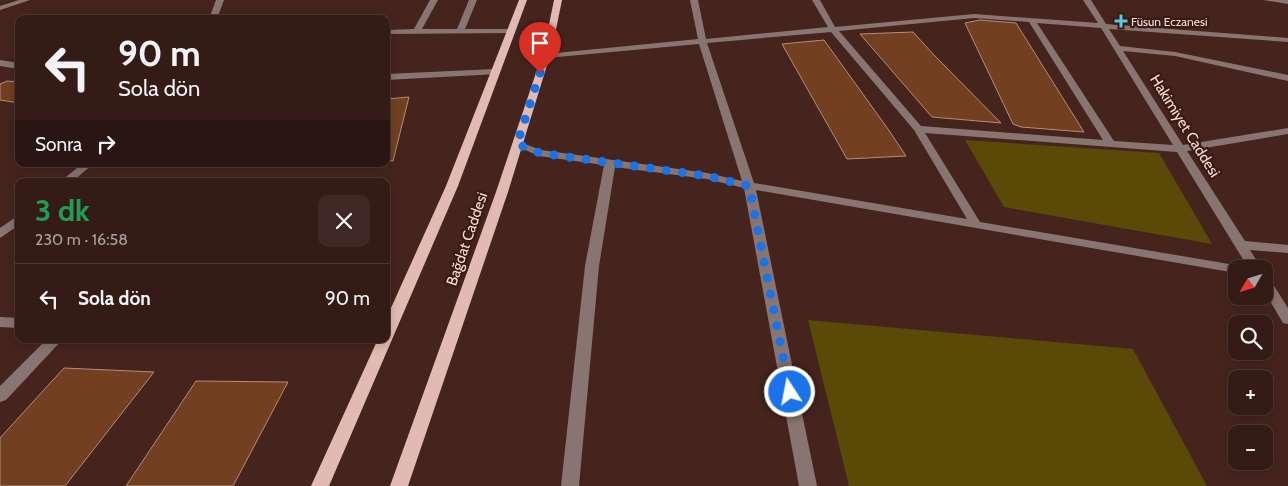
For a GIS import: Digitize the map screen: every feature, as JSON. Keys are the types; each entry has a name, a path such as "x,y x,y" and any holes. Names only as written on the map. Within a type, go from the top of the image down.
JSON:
{"main road":[{"name":"Bağdat Caddesi","path":"390,327 452,186 523,0"},
{"name":"Bağdat Caddesi","path":"399,486 546,56 558,0"},
{"name":"Bağdat Caddesi","path":"320,486 383,343"}],"street":[{"path":"0,8 26,0"},
{"path":"215,15 220,0"},
{"path":"417,32 434,0"},
{"path":"460,31 473,0"},
{"path":"694,0 702,41 749,186 808,486"},
{"path":"816,0 833,29 918,129 977,226"},
{"name":"Hakimiyet Caddesi","path":"1087,0 1250,260"},
{"path":"1267,0 1288,2"},
{"path":"546,56 974,16 1288,40"},
{"path":"1032,21 1111,144"},
{"path":"390,32 511,31"},
{"path":"1116,48 1175,54 1288,78"},
{"path":"0,63 15,65"},
{"path":"0,69 15,65"},
{"path":"390,76 496,72"},
{"path":"918,129 1180,149 1288,131"},
{"path":"517,144 540,153 707,176 749,186 1228,268"},
{"path":"570,486 592,266 610,163"},
{"path":"70,178 84,167"},
{"path":"0,234 15,222"},
{"path":"1241,245 1288,249"},
{"path":"1273,295 1288,318"},
{"path":"0,322 15,323"},
{"path":"0,396 52,343"}],"shaded area":[{"path":"965,140 1159,153 1212,244 1004,207"},
{"path":"808,320 1133,349 1207,486 849,486"}],"building":[{"path":"980,20 1016,23 1084,132 1021,127 1013,124 965,23"},
{"path":"913,32 1001,123 932,117 860,34"},
{"path":"824,40 906,156 847,159 782,44"},
{"path":"7,81 15,82 15,102 0,100 0,84"},
{"path":"409,97 393,161 390,161 390,99"},
{"path":"64,368 154,372 65,486 0,486 0,438"},
{"path":"196,381 288,382 233,486 126,486"}],"place":[{"name":"Füsun Eczanesi","path":"1121,21"}],"route":[{"path":"540,73 517,144 540,153 707,176 749,186 790,392"}]}
